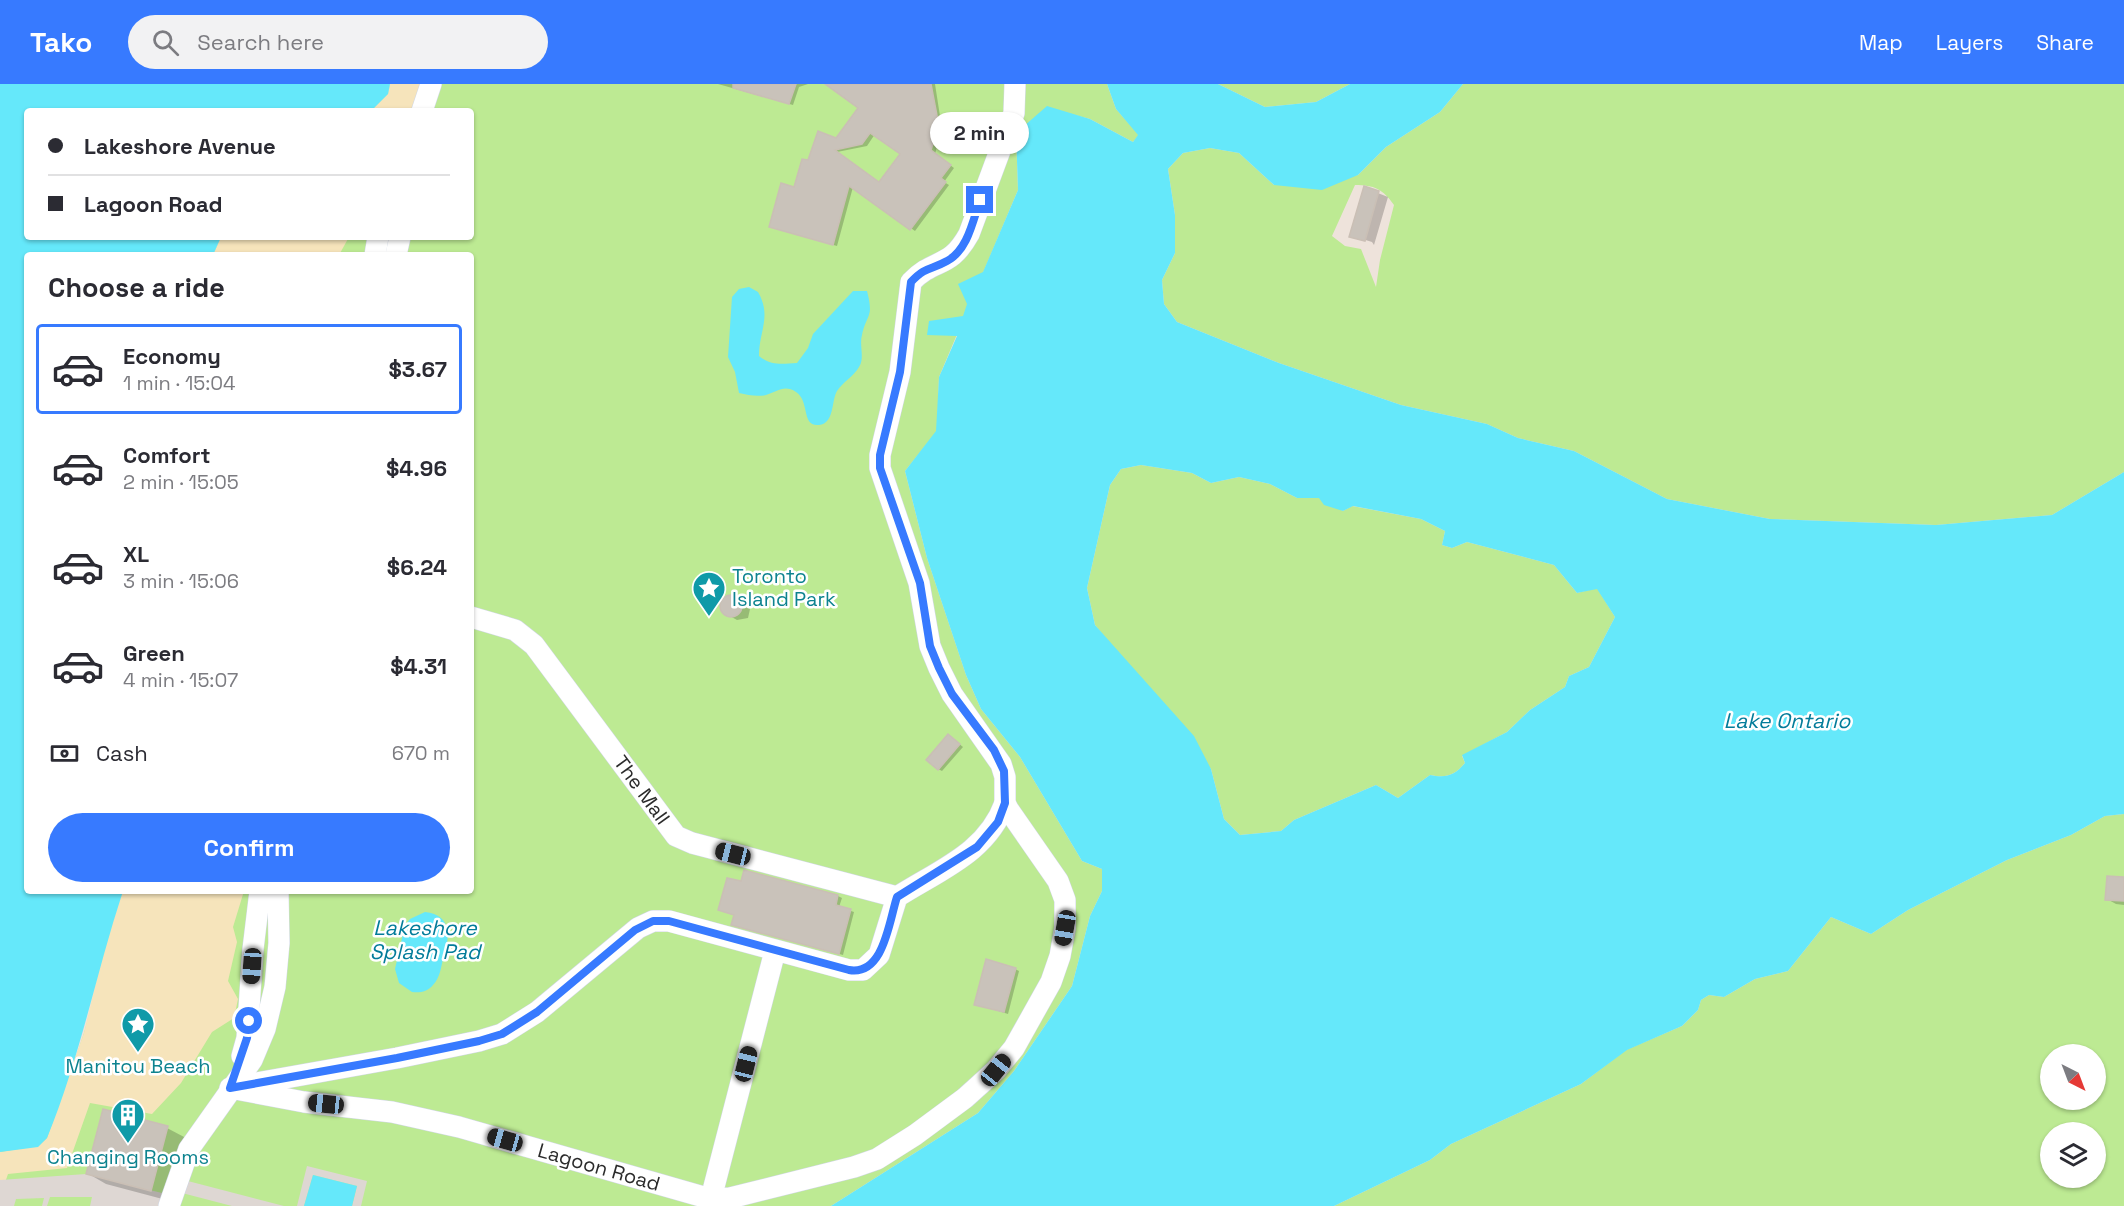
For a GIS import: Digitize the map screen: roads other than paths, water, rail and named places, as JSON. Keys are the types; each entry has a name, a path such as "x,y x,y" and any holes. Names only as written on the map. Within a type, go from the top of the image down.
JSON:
{"lane":[{"path":"423,108 431,84"},
{"name":"Lagoon Road","path":"230,1088 304,1102 392,1112 459,1127 710,1202 754,1190 811,1179 877,1159 965,1098 996,1070 1014,1048 1051,982 1060,956 1065,928 1065,900 1058,881 1018,826 1005,803 1005,777 1002,764 952,694 930,646 920,583 891,496 882,478 880,455 900,372 911,282 929,267 947,261 959,252 969,234 1014,113 1015,84"},
{"name":"The Mall","path":"474,618 515,630 534,645 676,836 692,843 897,897"},
{"path":"230,1088 428,1052 502,1034 537,1012 635,930 653,921 669,921 851,971 866,969 879,955 897,897 977,847 998,822 1005,803"},
{"path":"230,1088 247,1038 253,949 260,894"},
{"path":"169,1206 189,1149 214,1117 230,1088 252,1060 265,1029 275,987 279,943 278,894"},
{"path":"710,1202 775,951"}],"water":[{"path":"0,84 390,84 388,94 374,108 24,108 24,240 220,240 214,252 24,252 24,894 122,894 69,1077 47,1138 38,1147 0,1152"},
{"name":"Lake Ontario","path":"1107,84 1218,84 1265,107 1316,102 1350,84 1463,84 1440,112 1386,147 1358,175 1322,190 1274,185 1239,153 1210,148 1183,153 1168,169 1175,215 1175,253 1162,280 1164,304 1177,322 1279,363 1401,405 1487,424 1518,438 1574,451 1667,499 1770,519 1936,525 2052,515 2124,472 2124,814 2105,816 2071,835 2007,860 1908,910 1871,934 1831,917 1788,971 1755,979 1724,997 1709,995 1701,1000 1698,1010 1682,1026 1627,1050 1581,1084 1451,1144 1430,1160 1334,1206 831,1206 978,1113 1014,1071 1072,986 1090,916 1102,891 1102,869 1082,861 1020,757 981,709 966,675 927,558 905,471 936,431 939,377 957,336 927,335 929,321 963,316 967,304 958,284 983,272 1018,190 1016,133 1047,106 1090,119 1133,142 1138,135 1116,109","holes":["1141,465 1192,473 1211,483 1239,477 1270,484 1297,498 1319,498 1324,505 1343,511 1353,506 1421,519 1445,531 1442,545 1452,548 1467,542 1554,565 1577,593 1597,589 1615,617 1589,667 1569,676 1565,687 1530,710 1507,732 1462,755 1465,763 1457,771 1445,776 1430,775 1398,798 1376,785 1294,820 1281,831 1240,835 1224,819 1211,769 1194,736 1095,625 1087,588 1110,485 1121,469"]},
{"path":"749,287 758,292 764,309 759,356 772,363 782,364 797,363 808,348 813,334 853,291 867,291 870,311 861,339 861,363 837,391 830,416 824,423 813,425 810,422 803,401 792,390 781,389 759,396 739,393 735,372 728,357 732,297 739,289"},
{"name":"Lakeshore Splash Pad","path":"425,912 434,914 445,923 447,943 440,972 435,982 426,991 412,992 399,983 395,969 405,925 410,919"},
{"path":"313,1175 357,1186 352,1206 304,1206"}],"place":[{"name":"Toronto Island Park","path":"709,617"},
{"name":"Manitou Beach","path":"138,1053"},
{"name":"Changing Rooms","path":"128,1144"}]}
